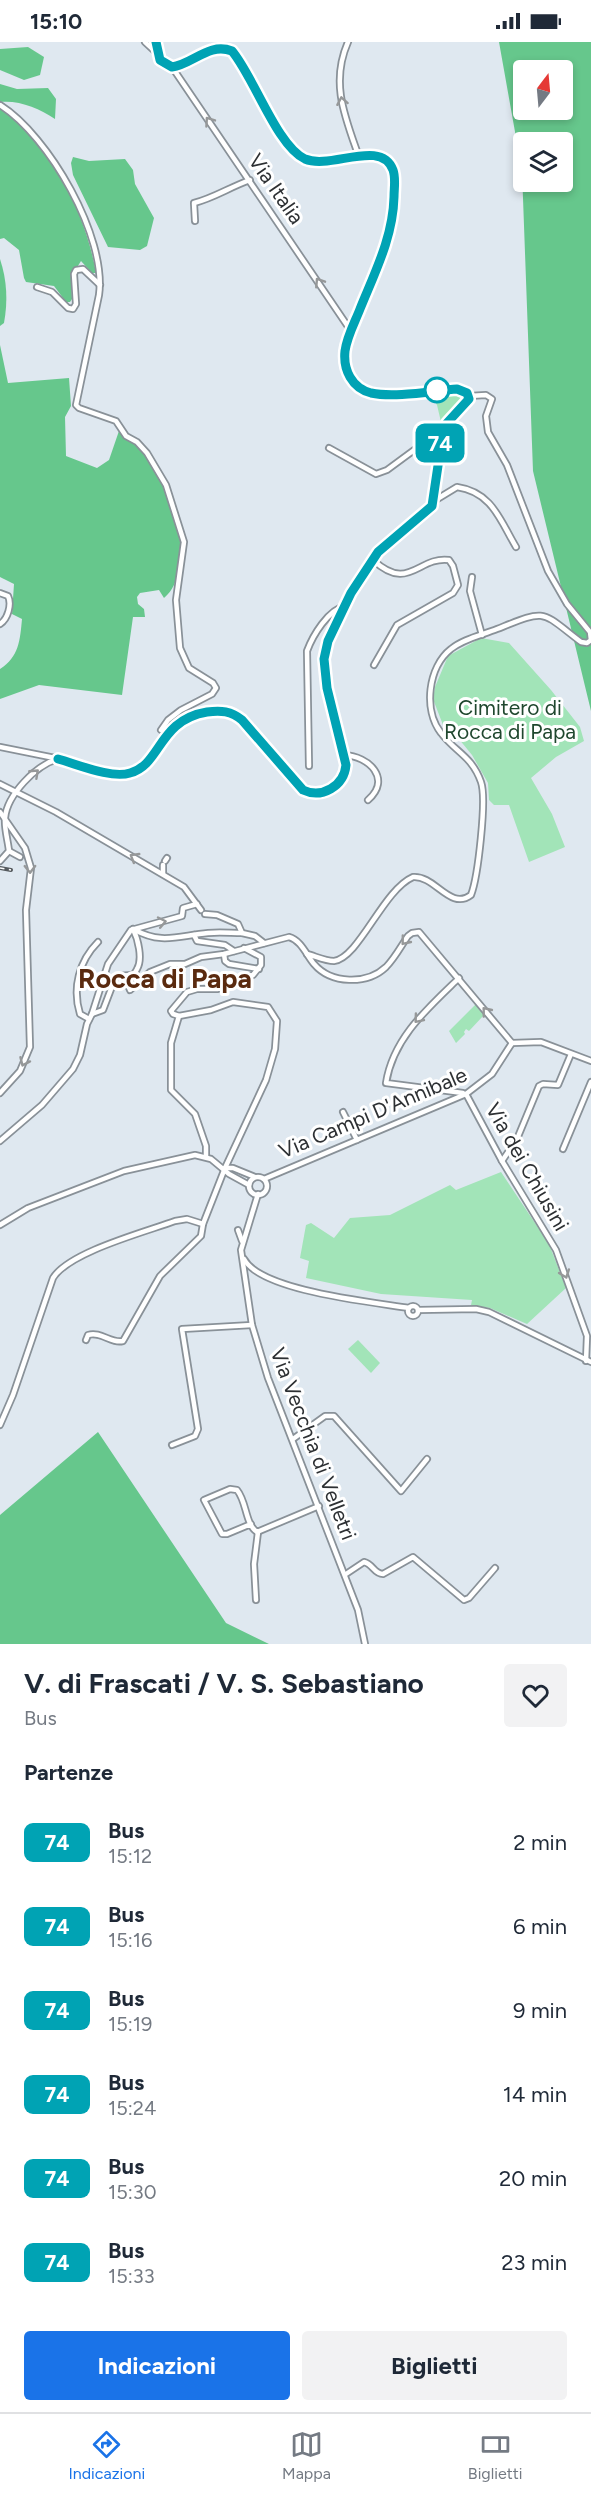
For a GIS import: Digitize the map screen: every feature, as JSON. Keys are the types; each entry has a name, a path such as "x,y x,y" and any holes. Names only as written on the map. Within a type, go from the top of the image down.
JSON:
{"main road":[{"path":"58,759 115,774 132,773 145,765 163,739 182,721 199,714 220,711 231,713 242,720 298,786 308,792 323,793 338,783 346,770 328,694 324,659 328,641 345,606 378,552 432,506 439,447 446,424 467,404 469,396 463,390 457,389 382,394 359,388 348,374 345,350 386,244 393,213 394,175 391,165 376,155 320,162 306,160 285,140 235,55 229,50 213,48 172,67 163,63 158,54 156,42"}],"street":[{"path":"145,42 158,54"},
{"path":"348,42 340,63 340,88 345,118 359,157"},
{"name":"Via Italia","path":"172,67 351,331"},
{"path":"0,105 28,130 50,156 69,185 93,247 100,285 76,405 118,423 124,434 147,453 166,484 179,520 184,545 176,600 180,648 189,668 213,683 216,688 212,694 172,716 160,730"},
{"path":"195,221 194,203 210,199 230,187 250,180"},
{"path":"37,287 52,292 70,309 76,304 74,274 76,270 81,268 86,270 100,285"},
{"path":"307,954 334,961 348,955 380,909 402,884 411,878 419,876 428,880 453,899 464,899 471,895 483,809 483,788 470,760 438,729 431,711 430,698 433,680 445,655 452,648 482,635 540,615 552,619 581,642 589,643 591,638 589,631 567,604 550,573 507,465 488,432 486,416 492,399 486,395 469,396"},
{"path":"329,448 376,474 387,470 424,442 432,442 439,447"},
{"path":"434,501 457,487 482,495 489,501 516,547"},
{"path":"373,560 386,571 396,574 414,571 447,560 453,566 458,585 453,593 398,625 374,665"},
{"path":"472,578 469,585 470,595 482,635"},
{"path":"0,593 8,596 10,601 6,617 0,624"},
{"path":"309,766 307,651 313,638 334,610 345,606"},
{"path":"0,747 58,759"},
{"path":"344,755 365,760 375,770 377,787 368,800"},
{"path":"2,819 16,793 44,765 58,759"},
{"path":"0,784 56,812 184,887 203,912 238,924 242,933"},
{"path":"0,812 9,851 20,857"},
{"path":"0,1093 22,1069 30,1043 26,910 31,866 25,848 2,819"},
{"path":"0,861 9,851"},
{"path":"162,874 165,861"},
{"path":"0,1141 62,1085 80,1055 108,964 133,929 182,916 184,908 197,904"},
{"path":"133,929 156,939 242,933 255,936 264,943"},
{"path":"133,929 137,939 139,961 137,969 127,984 130,990 155,970 170,964 185,964 203,957 290,937 296,940 320,970 331,977 347,980 361,978 384,969 409,935 418,932 512,1043 538,1042 590,1061"},
{"path":"194,935 198,941 225,945 234,951"},
{"path":"98,942 85,958 76,985 80,1014 91,1016 103,1010 116,976 133,975"},
{"path":"86,1340 88,1335 94,1334 117,1342 123,1341 160,1276 201,1236 203,1224 225,1168 266,1080 276,1041 277,1023 274,1014 266,1006 252,1007 236,1002 178,1016 171,1011 183,994 197,989 218,990 227,983 253,975 259,969 261,961 259,956 244,948"},
{"path":"224,954 229,964 259,969"},
{"path":"459,978 406,1033 390,1066 386,1083 466,1094"},
{"path":"178,1016 172,1038 171,1090 195,1114 206,1146 206,1156"},
{"name":"Via Campi D'Annibale","path":"264,1179 466,1094 492,1074 512,1043"},
{"path":"501,1161 517,1139 539,1086 558,1085 571,1053"},
{"path":"563,1149 591,1082"},
{"name":"Via dei Chiusini","path":"466,1094 501,1161 558,1256 587,1336 589,1362"},
{"path":"343,1112 357,1140"},
{"path":"0,1225 28,1208 124,1171 195,1155 206,1156 225,1168 229,1174 249,1185 252,1192 258,1194"},
{"path":"225,1168 233,1168 264,1179 266,1188 258,1194 242,1242"},
{"path":"249,1185 255,1177"},
{"path":"0,1425 13,1395 53,1278 60,1268 94,1250 175,1221 187,1219 203,1224"},
{"path":"238,1230 242,1242"},
{"name":"Via Vecchia di Velletri","path":"242,1242 252,1325 268,1378 360,1615 365,1644"},
{"path":"242,1254 254,1271 283,1285 409,1308 413,1306 418,1310 489,1312 589,1362"},
{"path":"172,1445 196,1435 198,1429 182,1329 252,1325"},
{"path":"293,1439 325,1416 334,1416 401,1491 427,1459"},
{"path":"251,1524 222,1534 204,1500 230,1489 236,1489 241,1495 254,1531 258,1532"},
{"path":"258,1532 319,1506"},
{"path":"256,1600 254,1564 258,1532"},
{"path":"345,1574 364,1562 378,1573 383,1574 413,1557 464,1600 469,1598 495,1568"}],"green space":[{"path":"499,42 591,42 591,711 533,471 523,192 573,192 573,132 515,132"},
{"path":"28,47 44,57 40,75 24,80 0,70 0,49"},
{"path":"0,84 17,89 48,88 56,99 55,119 29,106 14,102 0,102"},
{"path":"0,108 18,122 50,160 75,204 84,227 96,273 92,273 81,261 71,277 72,299 70,302 66,302 54,286 26,282 19,250 4,238 0,239"},
{"path":"73,157 89,161 125,159 133,170 135,184 154,218 147,246 140,250 108,247 73,175 71,163"},
{"path":"0,259 5,283 6,307 4,323 0,326"},
{"path":"0,345 8,383 69,378 71,406 65,417 66,456 97,468 109,460 120,428 158,474 176,511 182,551 179,570 172,589 164,598 159,590 140,593 137,597 138,604 144,609 145,617 133,617 122,695 39,685 0,699 0,669 15,653 22,619 12,614 14,584 0,577"},
{"path":"455,393 461,395 462,403 447,413 441,422 437,405 430,395"},
{"name":"Cimitero di Rocca di Papa","path":"481,638 509,643 580,727 584,741 556,757 531,778 552,814 565,847 529,862 509,805 494,805 489,800 488,783 472,755 454,733 443,725 433,699 435,687 448,656"},
{"path":"476,1004 484,1015 469,1031 466,1029 465,1034 456,1043 449,1031"},
{"path":"501,1172 549,1244 566,1288 527,1324 490,1308 471,1305 472,1300 381,1294 306,1278 309,1261 300,1258 306,1225 311,1223 334,1238 350,1218 390,1215 450,1185 456,1190"},
{"path":"358,1340 380,1363 371,1373 348,1349"},
{"path":"98,1432 226,1623 269,1644 0,1644 0,1515"}],"railway":[{"path":"0,868 11,870"}],"bus line":[{"name":"74","path":"58,759 115,774 132,773 145,765 163,739 182,721 199,714 223,711 242,720 303,790 317,794 333,788 343,776 346,765 327,688 324,659 328,641 351,593 378,552 432,506 443,432 447,423 467,404 469,399 467,393 457,389 387,394 369,392 353,382 345,367 348,340 392,225 394,175 389,162 380,156 371,154 324,162 303,158 285,140 232,51 222,47 213,48 172,67 160,60 156,42"}],"district":[{"name":"Rocca di Papa","path":"165,979"}]}
